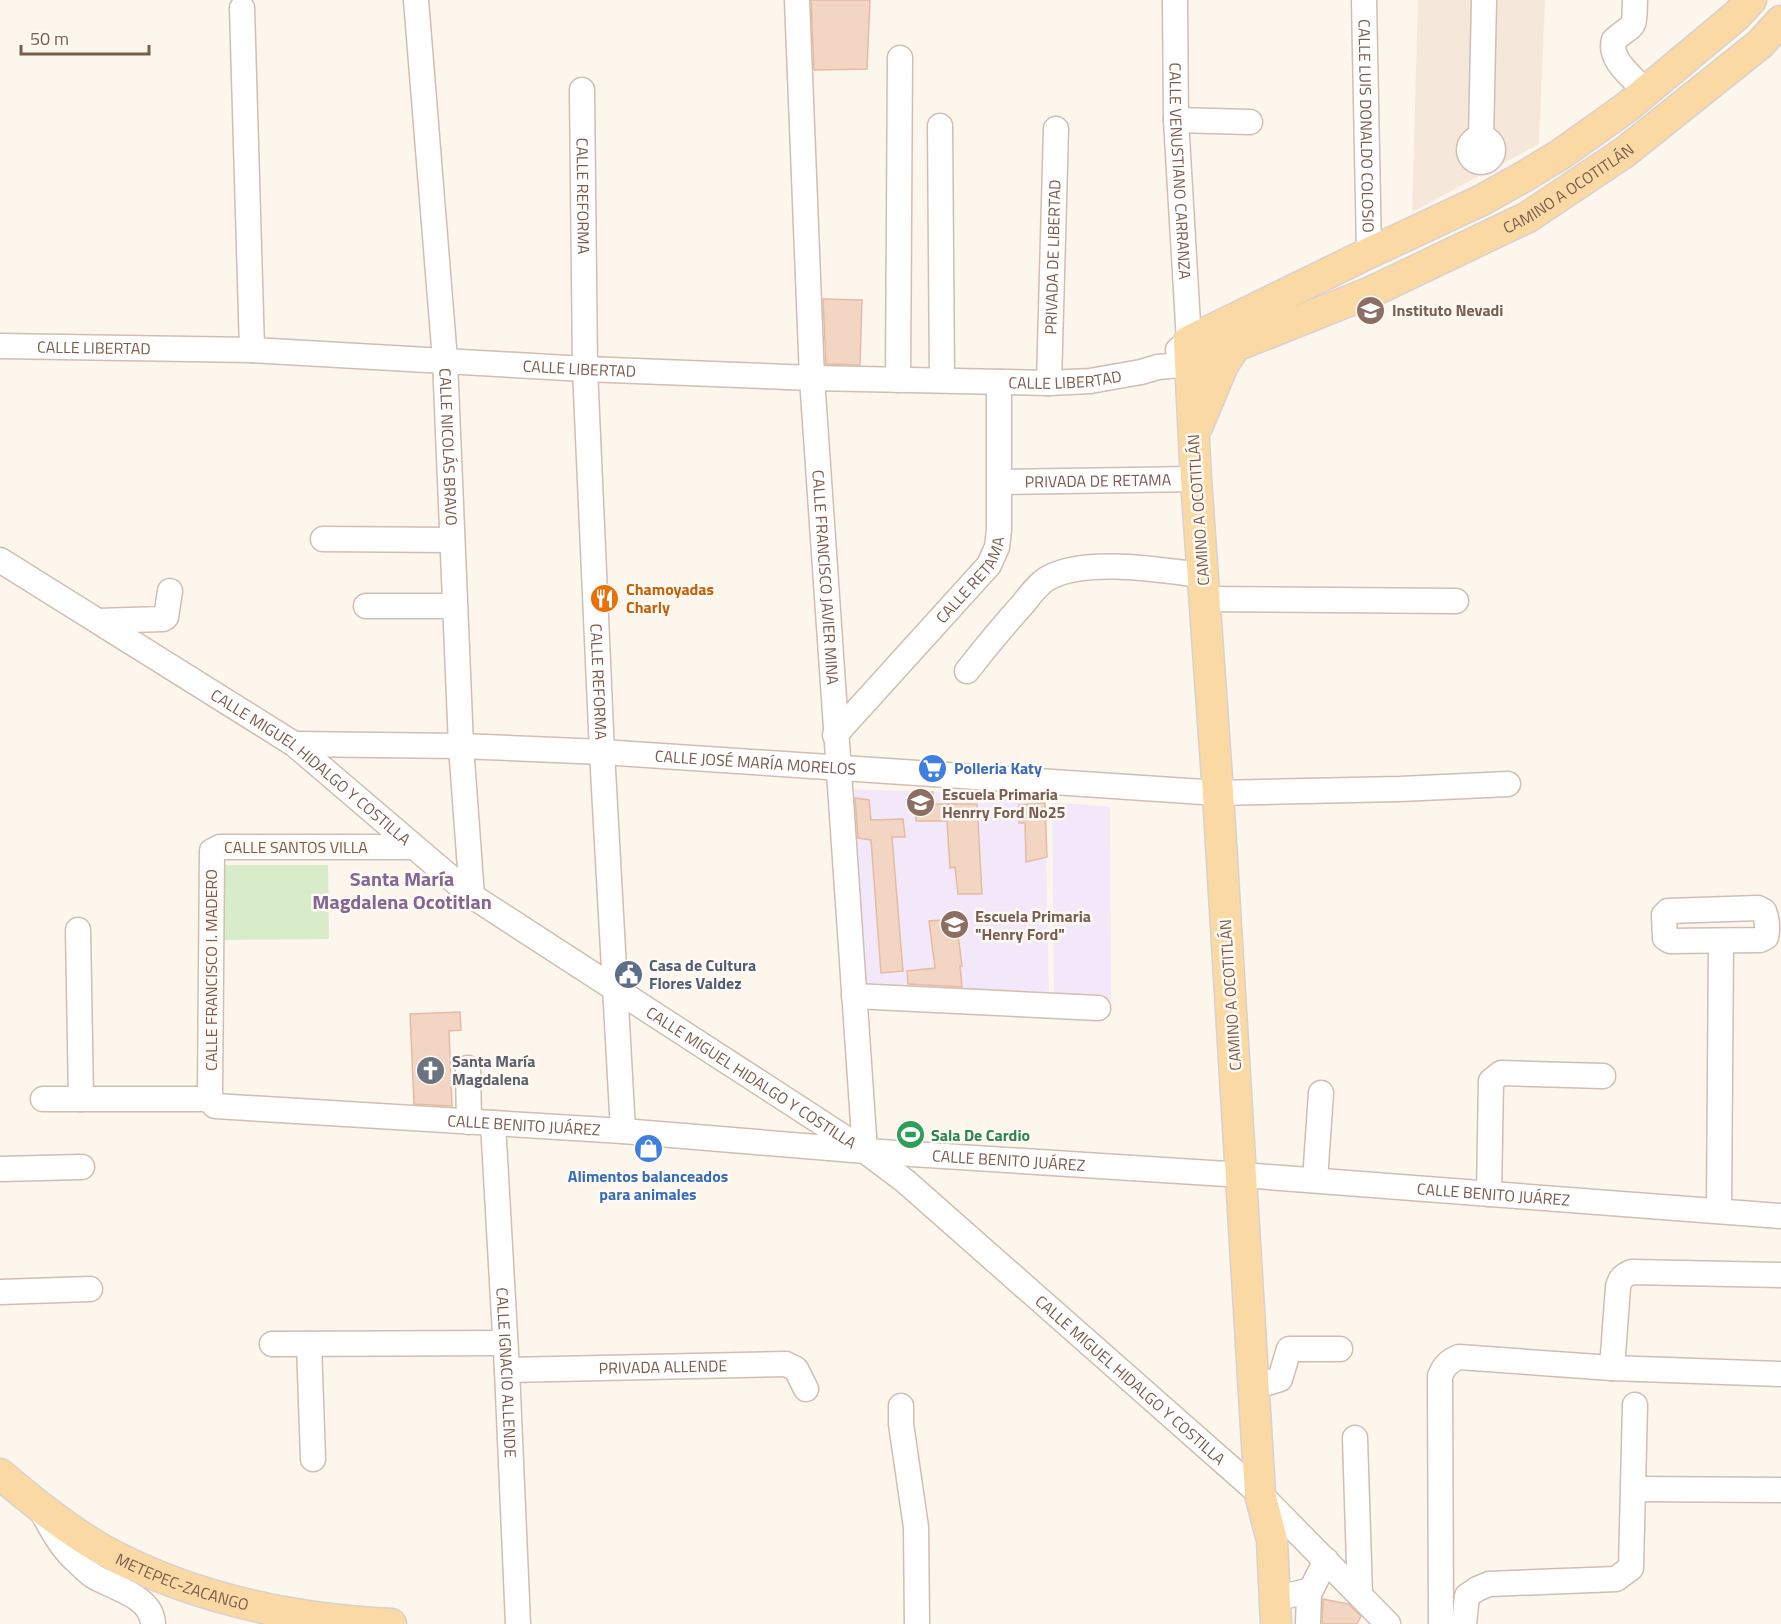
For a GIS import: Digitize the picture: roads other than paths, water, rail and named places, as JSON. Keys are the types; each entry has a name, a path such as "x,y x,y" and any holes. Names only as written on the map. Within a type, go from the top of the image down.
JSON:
{"main road":[{"name":"CAMINO A OCOTITLÁN","path":"1190,353 1369,253 1482,200 1561,154 1627,108 1743,8"},
{"path":"1743,8 1760,44"},
{"name":"CAMINO A OCOTITLÁN","path":"1190,353 1236,345 1371,292 1528,217 1625,152 1760,44 1781,21"},
{"path":"1193,439 1223,365 1236,345"},
{"name":"CAMINO A OCOTITLÁN","path":"1190,353 1193,439 1218,793 1260,1494 1272,1540 1275,1611"},
{"name":"METEPEC-ZACANGO","path":"0,1474 40,1508 101,1549 162,1579 223,1598 274,1610 340,1622 391,1624"}],"street":[{"name":"CALLE NICOLÁS BRAVO","path":"416,0 445,360 461,746 472,896"},
{"name":"CALLE FRANCISCO JAVIER MINA","path":"797,0 812,378 865,1151"},
{"name":"CALLE VENUSTIANO CARRANZA","path":"1175,0 1176,120 1190,353"},
{"name":"CALLE LUIS DONALDO COLOSIO","path":"1364,0 1369,253"},
{"path":"1482,200 1481,161 1488,159 1492,153 1492,146 1488,140 1481,138 1484,0"},
{"path":"1635,0 1635,22 1632,27 1614,40 1613,49 1617,60 1645,91"},
{"path":"242,8 252,350"},
{"path":"898,380 900,58"},
{"name":"CALLE REFORMA","path":"582,90 585,369 602,752 623,1131"},
{"path":"1176,120 1250,122"},
{"path":"940,126 942,379"},
{"name":"PRIVADA DE LIBERTAD","path":"1049,383 1056,129"},
{"name":"CALLE LIBERTAD","path":"0,346 252,350 585,369 812,378 1049,383 1098,380 1141,372 1190,353"},
{"name":"CALLE RETAMA","path":"835,735 989,565 997,547 999,530 999,382"},
{"name":"PRIVADA DE RETAMA","path":"1000,482 1196,479"},
{"path":"323,538 452,540"},
{"name":"CALLE MIGUEL HIDALGO Y COSTILLA","path":"0,560 294,744 472,896 865,1151 905,1181 1260,1494 1388,1624"},
{"path":"967,671 1039,585 1049,578 1069,571 1091,568 1132,568 1203,587 1456,601"},
{"path":"98,621 163,619 166,616 170,591"},
{"path":"366,606 455,606"},
{"name":"CALLE JOSÉ MARÍA MORELOS","path":"294,744 461,746 602,752 1218,793 1508,784"},
{"name":"CALLE SANTOS VILLA","path":"216,848 413,847"},
{"name":"CALLE FRANCISCO I. MADERO","path":"210,1096 212,851 216,848"},
{"path":"78,930 81,1099"},
{"path":"1719,1211 1721,941"},
{"path":"854,996 1098,1008"},
{"path":"468,1068 469,1122"},
{"path":"1488,1194 1491,1081 1501,1073 1603,1076"},
{"path":"1315,1180 1321,1093"},
{"path":"43,1099 210,1096"},
{"name":"CALLE BENITO JUÁREZ","path":"210,1096 212,1103 222,1108 623,1131 865,1151 1315,1180 1781,1216"},
{"name":"CALLE IGNACIO ALLENDE","path":"493,1123 518,1624"},
{"path":"0,1169 82,1167"},
{"path":"1612,1368 1618,1287 1619,1280 1625,1275 1632,1272 1781,1275"},
{"path":"0,1292 90,1289"},
{"path":"272,1344 505,1344"},
{"path":"309,1344 313,1459"},
{"path":"1254,1388 1280,1379 1289,1349 1340,1349"},
{"path":"1441,1624 1440,1376 1443,1367 1451,1360 1459,1357 1612,1368 1781,1374"},
{"name":"PRIVADA ALLENDE","path":"507,1370 786,1364 796,1370 806,1389"},
{"path":"1464,1624 1467,1596 1489,1584 1616,1579 1631,1568 1635,1405"},
{"path":"901,1406 901,1424 916,1527 916,1624"},
{"path":"1355,1438 1360,1595"},
{"path":"1634,1489 1781,1490"},
{"path":"40,1508 56,1538 74,1559 92,1575 135,1597 150,1611 153,1624"},
{"path":"1275,1611 1312,1588 1326,1560"},
{"path":"1308,1624 1309,1591"}],"place":[{"name":"Instituto Nevadi","path":"1371,310"},
{"name":"Chamoyadas Charly","path":"605,598"},
{"name":"Polleria Katy","path":"933,768"},
{"name":"Escuela Primaria Henrry Ford No25","path":"921,803"},
{"name":"Escuela Primaria \"Henry Ford\"","path":"954,925"},
{"name":"Casa de Cultura Flores Valdez","path":"628,974"},
{"name":"Santa María Magdalena","path":"431,1070"},
{"name":"Sala De Cardio","path":"910,1135"},
{"name":"Alimentos balanceados para animales","path":"648,1148"}],"district":[{"name":"Santa María Magdalena Ocotitlan","path":"402,890"}]}
